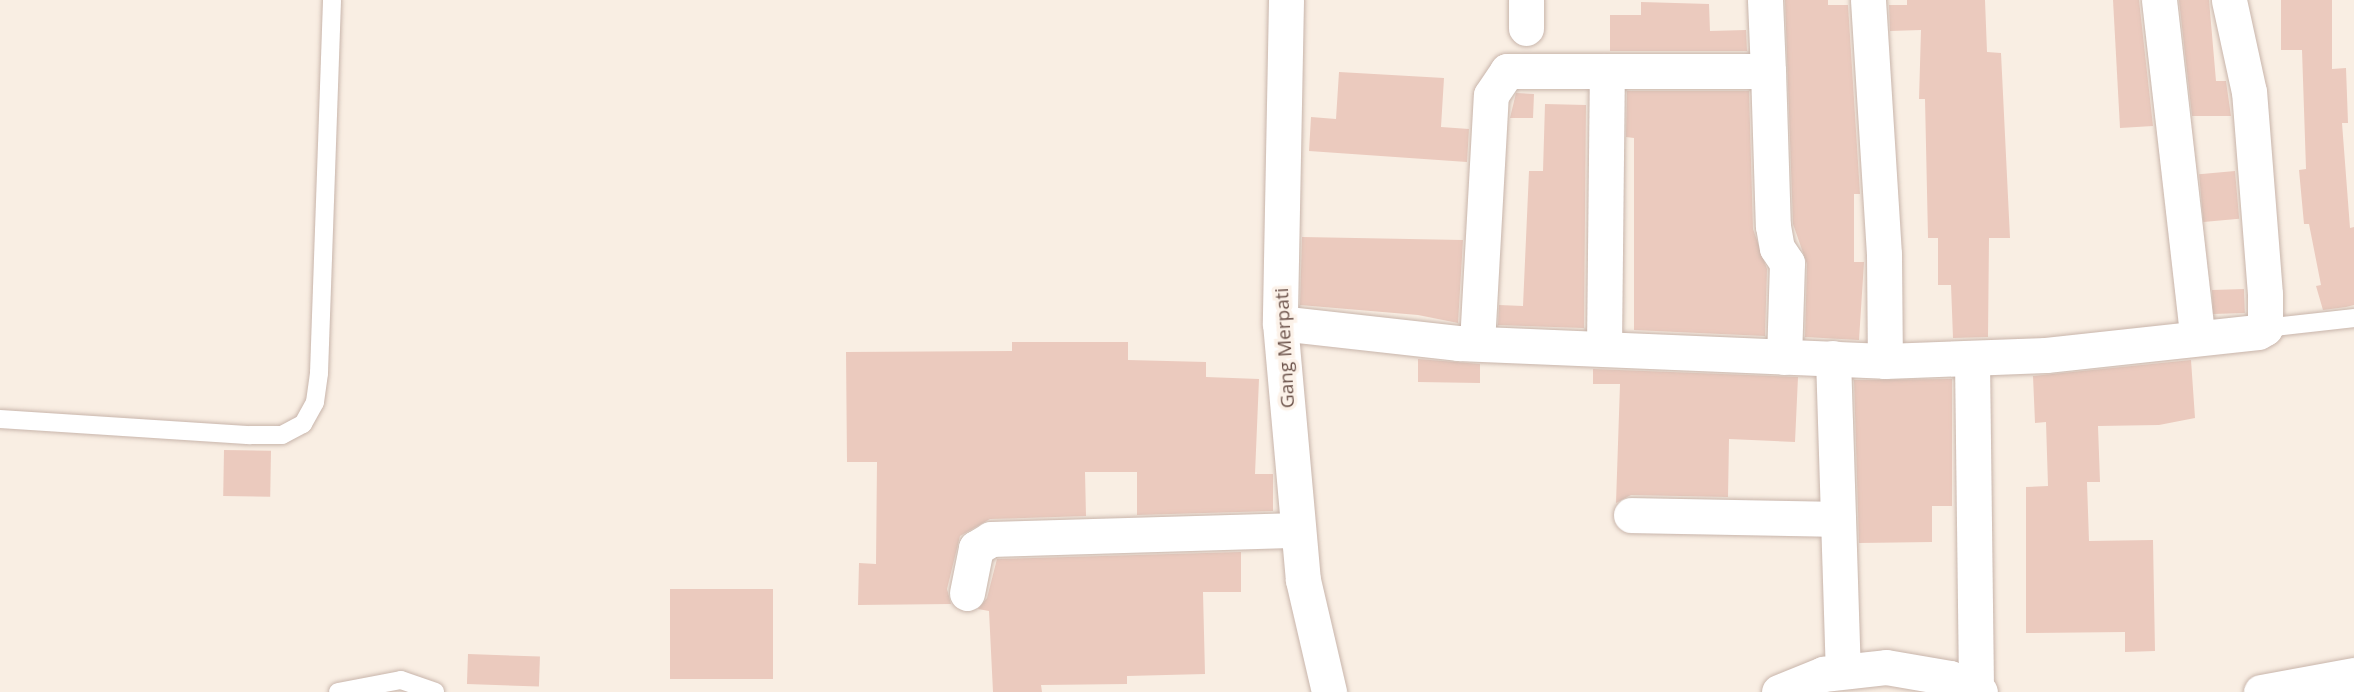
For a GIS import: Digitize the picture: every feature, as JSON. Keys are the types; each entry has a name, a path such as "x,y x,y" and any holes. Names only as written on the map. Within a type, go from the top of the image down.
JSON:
{"street":[{"name":"Gang Merpati","path":"1286,0 1280,323 1303,579 1329,692"},
{"path":"1765,0 1773,226 1777,248 1787,262 1784,357"},
{"path":"1868,0 1884,254 1885,361"},
{"path":"2159,0 2197,336"},
{"path":"1280,323 1477,344 1885,361 1972,359 2197,336 2226,339 2265,328 2249,92 2229,0"},
{"path":"1477,344 1491,95 1507,71 1769,71"},
{"path":"1604,348 1607,71"},
{"path":"1833,358 1843,670"},
{"path":"1779,692 1843,670 1886,667 1921,670 1978,690 1972,359"},
{"path":"1631,515 1838,519"},
{"path":"967,593 976,548 991,539 1298,530"},
{"path":"2261,692 2354,675"}],"lane":[{"path":"0,419 250,435 282,435 303,424 315,402 319,373 332,0"},
{"path":"2265,328 2354,318"},
{"path":"338,692 401,680 435,692"}],"building":[{"path":"1785,0 1828,0 1828,5 1848,5 1860,194 1854,194 1854,262 1864,262 1859,340 1805,337 1807,264 1793,224"},
{"path":"1907,0 1985,0 1987,52 2001,53 2010,238 1989,238 1988,337 1953,338 1951,285 1938,285 1938,238 1928,238 1925,99 1919,99 1921,30 1890,31 1889,5 1907,5"},
{"path":"2113,0 2139,0 2153,126 2120,128"},
{"path":"2179,0 2209,0 2216,81 2226,81 2231,116 2192,116"},
{"path":"2281,0 2332,0 2332,69 2346,68 2348,123 2342,123 2350,228 2354,227 2354,305 2346,307 2323,310 2316,286 2321,285 2309,224 2304,224 2299,170 2306,169 2302,50 2281,50"},
{"path":"1641,2 1709,4 1710,31 1746,30 1747,51 1610,51 1610,15 1641,15"},
{"path":"1339,72 1444,78 1441,127 1469,129 1467,162 1309,151 1311,117 1336,119"},
{"path":"1627,91 1749,91 1753,229 1767,269 1765,336 1634,330 1634,138 1626,137"},
{"path":"1516,93 1534,94 1533,118 1510,118"},
{"path":"1545,104 1586,105 1584,328 1498,325 1499,305 1523,306 1529,171 1543,171"},
{"path":"2235,171 2239,219 2203,222 2199,174"},
{"path":"1302,237 1463,240 1458,323 1418,315 1300,305"},
{"path":"2244,289 2245,313 2213,314 2212,290"},
{"path":"1012,342 1128,342 1128,360 1206,362 1206,377 1259,379 1255,474 1273,474 1273,511 1137,515 1137,472 1085,472 1086,516 990,519 960,536 947,589 951,604 858,605 859,563 876,564 877,462 847,462 846,352 1012,351"},
{"path":"1418,359 1480,364 1480,383 1418,382"},
{"path":"2191,360 2195,418 2159,425 2098,426 2100,482 2087,482 2089,541 2153,540 2155,651 2125,652 2125,632 2026,633 2026,487 2048,486 2046,422 2035,423 2033,376"},
{"path":"1593,369 1798,377 1795,442 1729,439 1728,497 1631,495 1616,503 1620,384 1593,384"},
{"path":"1952,379 1952,506 1932,506 1932,542 1859,543 1854,380"},
{"path":"224,450 271,451 270,497 223,496"},
{"path":"1241,552 1241,592 1203,592 1205,674 1127,676 1127,684 1041,685 1042,692 993,692 989,611 978,609 987,598 997,559"},
{"path":"670,589 773,589 773,679 670,679"},
{"path":"468,654 540,657 539,686 467,684"}]}
